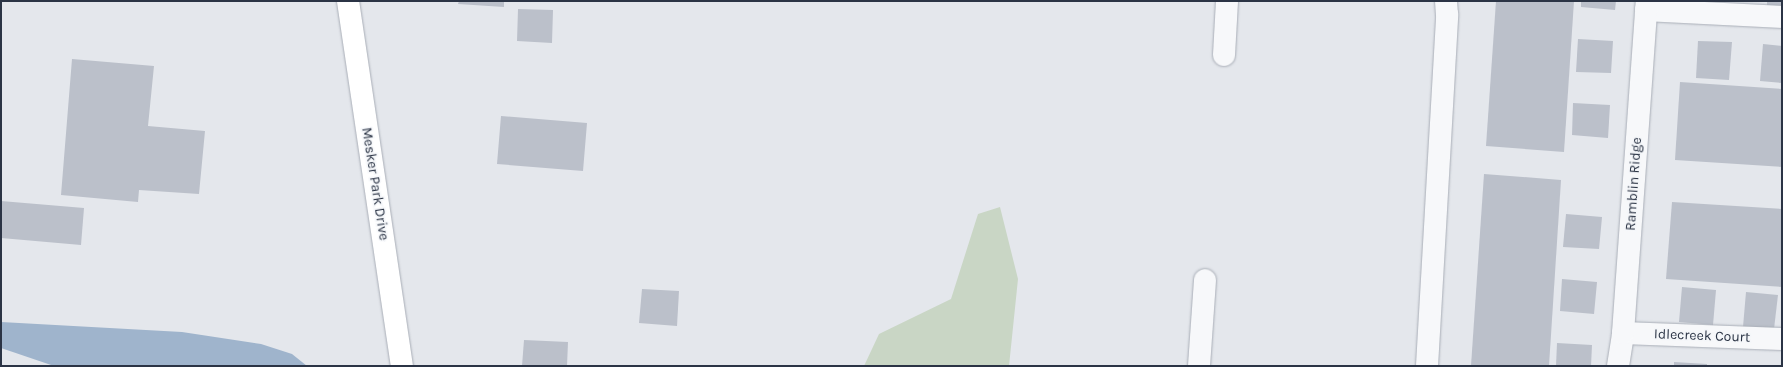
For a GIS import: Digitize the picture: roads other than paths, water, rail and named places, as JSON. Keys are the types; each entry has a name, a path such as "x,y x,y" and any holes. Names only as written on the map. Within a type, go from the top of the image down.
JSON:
{"street":[{"name":"Mesker Park Drive","path":"348,1 402,366"},
{"path":"1224,55 1228,1"},
{"path":"1427,366 1446,1"},
{"path":"1647,6 1782,17"},
{"name":"Ramblin Ridge","path":"1618,366 1623,332 1647,6"},
{"path":"1200,366 1204,280"},
{"name":"Idlecreek Court","path":"1623,332 1782,339"}],"water":[{"path":"1,322 182,332 261,344 292,354 307,366 54,366 1,348"}]}
